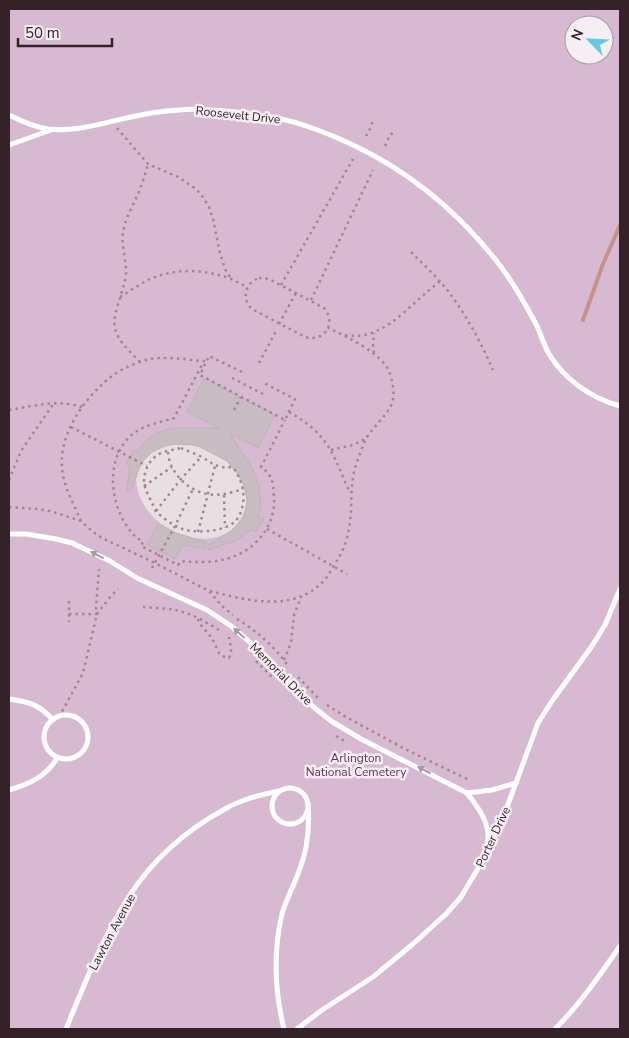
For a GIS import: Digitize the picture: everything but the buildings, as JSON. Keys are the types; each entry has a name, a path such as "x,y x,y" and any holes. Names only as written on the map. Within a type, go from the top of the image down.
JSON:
{"lane":[{"name":"Roosevelt Drive","path":"9,115 34,126 70,129 141,115 187,110 213,110 272,117 350,143 389,164 439,200 475,235 496,260 514,287 537,327 549,353 562,372 584,391 620,406"},
{"path":"9,145 53,129"},
{"name":"Memorial Drive","path":"9,534 26,534 72,543 110,561 137,578 207,610 231,626 267,657 306,700 331,721 362,739 467,792 486,822 488,838 485,854"},
{"name":"Porter Drive","path":"297,1029 322,1010 374,977 414,944 461,897 499,829 541,717 592,646 605,625 620,590"},
{"path":"9,699 33,704 45,711 53,720"},
{"path":"64,715 79,719 88,731 87,745 84,752 72,759 57,758 47,749 45,742 47,728 53,720 60,717 64,715"},
{"path":"9,790 41,777 57,758"},
{"path":"467,792 492,790 516,783"},
{"name":"Lawton Avenue","path":"66,1029 111,927 128,897 160,858 184,835 208,818 240,801 284,788 297,789 302,792 308,803"},
{"path":"279,791 273,799 272,809 275,817 284,824 293,824 302,820 306,815 308,803"},
{"path":"284,1029 277,979 276,952 282,913 299,873 307,848 308,803"},
{"path":"555,1029 580,1001 620,946"}],"path":[{"path":"366,136 372,125 372,120"},
{"path":"111,122 148,164 178,176 203,196 213,219 225,268 232,280"},
{"path":"385,146 390,135 394,132"},
{"path":"281,285 353,159"},
{"path":"141,362 128,350 121,340 115,328 115,316 126,272 122,234 126,219 142,186 148,164"},
{"path":"311,300 373,170"},
{"path":"411,252 440,281 458,305 483,347 493,370"},
{"path":"120,297 150,279 172,272 184,271 224,276 247,287"},
{"path":"267,278 281,285 322,306 327,311 329,319 328,328 322,335 310,339 249,307 245,295 247,287 252,281 267,278"},
{"path":"342,334 357,336 385,327 440,281"},
{"path":"279,324 296,293"},
{"path":"209,591 259,602 280,602 301,596 315,589 322,582 342,552 348,533 352,481 356,465 366,438 389,411 394,393 387,366 374,353 328,328"},
{"path":"259,363 276,331"},
{"path":"374,332 374,353"},
{"path":"242,372 209,356 200,375 285,420"},
{"path":"81,521 66,486 62,470 62,457 63,448 71,426 82,407 100,387 115,374 130,365 151,359 166,358 204,361 174,418 137,431 124,444 116,460 113,478 115,496 123,519 130,530 143,542 141,546 178,565 180,561 209,562 224,559 237,555 249,548 267,529 272,516 274,502 273,485 270,473 261,466 295,400 264,383"},
{"path":"232,378 263,394"},
{"path":"234,410 241,397"},
{"path":"9,410 54,403 72,404 82,407"},
{"path":"9,480 21,451 54,403"},
{"path":"289,412 303,420 319,434 332,450 351,494"},
{"path":"71,426 147,466"},
{"path":"332,450 353,445 366,438"},
{"path":"181,448 215,466 233,467 239,476 244,500 239,516 232,524 225,528 198,532 185,530 175,526 156,511 144,486 144,474 147,466 155,456 168,451 181,448"},
{"path":"168,451 172,467 193,490 200,493 224,494 243,489"},
{"path":"156,511 201,457"},
{"path":"198,532 215,466"},
{"path":"144,486 172,467"},
{"path":"152,568 193,490"},
{"path":"224,494 225,528"},
{"path":"267,529 348,574"},
{"path":"60,717 83,673 97,614 99,569"},
{"path":"97,614 118,589"},
{"path":"284,660 290,643 294,615 301,596"},
{"path":"69,601 69,622"},
{"path":"69,614 97,614"},
{"path":"198,618 201,627 212,638 219,653 226,658 230,655 231,649 229,637"}],"green space":[{"name":"Arlington National Cemetery","path":"9,9 620,9 620,1029 9,1029","holes":["175,444 187,444 208,451 228,462 239,475 246,498 245,509 242,519 235,528 225,534 212,538 189,537 169,529 152,516 141,499 136,482 140,465 152,452"]}],"waterway":[{"path":"583,320 603,264 620,225"}]}
